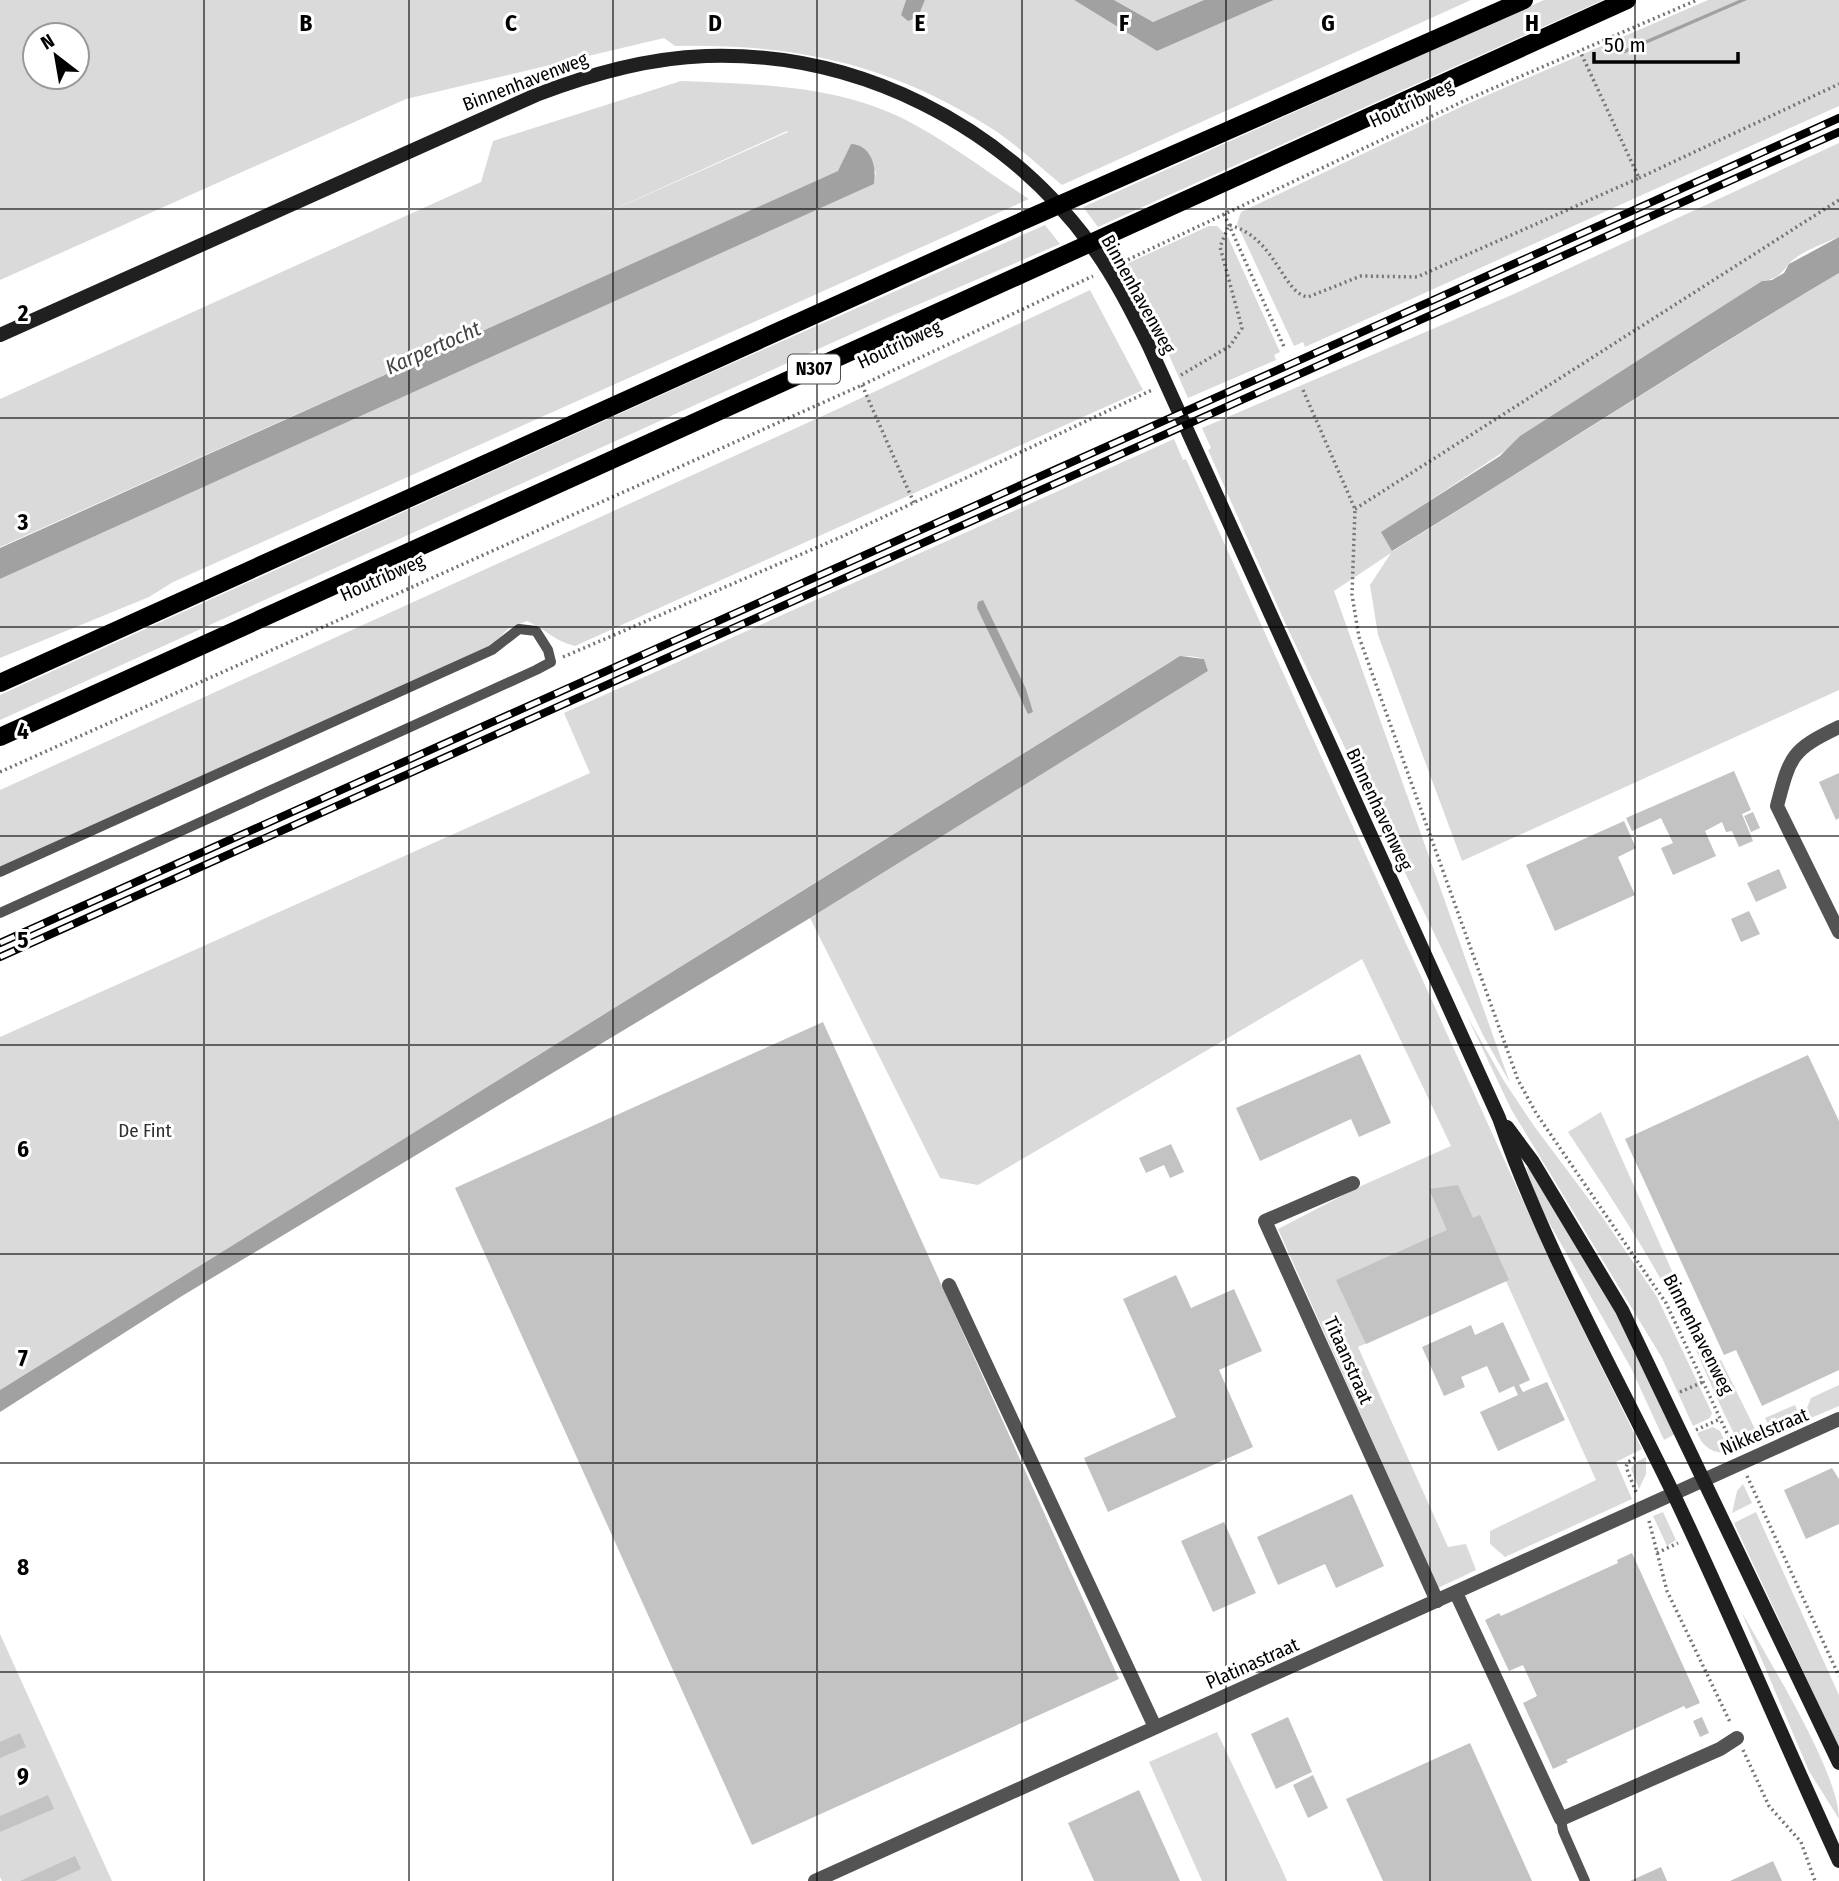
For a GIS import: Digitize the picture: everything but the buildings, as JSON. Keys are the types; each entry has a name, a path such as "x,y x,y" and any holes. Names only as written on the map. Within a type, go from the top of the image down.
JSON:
{"main road":[{"name":"N307","path":"0,683 1027,219 1524,0"},
{"name":"Houtribweg","path":"0,737 1627,0"},
{"name":"Binnenhavenweg","path":"0,335 536,94 574,80 640,63 706,56 762,57 840,72 885,87 944,115 1023,170 1084,235 1149,346 1500,1118 1517,1170 1588,1326 1672,1492 1839,1861"},
{"name":"Binnenhavenweg","path":"1500,1118 1533,1162 1594,1260 1631,1328 1839,1763"}],"street":[{"path":"1839,727 1812,740 1789,761 1777,806 1839,932"},
{"name":"Titaanstraat","path":"1353,1183 1265,1221 1437,1601"},
{"path":"949,1285 1156,1727"},
{"name":"Nikkelstraat","path":"1704,1478 1839,1419"},
{"name":"Platinastraat","path":"815,1881 1457,1593 1704,1478"},
{"path":"1457,1593 1561,1819 1720,1749 1737,1738"}],"lane":[{"path":"0,872 492,650 519,629 536,631 548,650 551,662 0,914"},
{"path":"1561,1819 1563,1831 1585,1881"}],"path":[{"name":"Houtribweg","path":"1111,268 1466,100 1697,0"},
{"path":"1580,51 1639,178"},
{"path":"1229,225 1242,229 1261,241 1290,283 1300,294 1308,297 1361,276 1418,277 1639,178 1839,84"},
{"path":"1355,509 1839,200"},
{"path":"1224,214 1285,349"},
{"path":"1175,378 1230,346 1242,328 1220,247 1229,225"},
{"name":"Houtribweg","path":"0,772 862,385 1098,274"},
{"path":"862,385 914,503"},
{"path":"551,662 914,503 1154,388"},
{"name":"Binnenhavenweg","path":"1303,390 1355,509 1356,539 1352,584 1359,637 1518,1080 1535,1113 1655,1285 1703,1382 1839,1676"},
{"path":"1680,1392 1703,1382"},
{"path":"1631,1460 1626,1469 1642,1506 1667,1591 1769,1806 1801,1842 1815,1881"},
{"path":"1657,1553 1678,1543"}],"green space":[{"path":"0,0 906,0 901,15 918,17 925,0 1074,0 1157,51 1274,0 1471,0 1062,185 991,128 953,106 878,73 801,54 719,46 675,46 664,38 406,99 0,280"},
{"path":"1114,0 1204,0 1153,22"},
{"path":"1544,0 1603,0 1098,227 1083,207"},
{"path":"1708,0 1839,0 1839,106 1305,347 1303,342 1294,346 1237,224 1241,212 1467,104"},
{"path":"681,81 794,88 849,99 902,118 950,146 1029,199 173,582 149,597 0,658 0,579 874,184 876,172 851,144 839,171 0,547 0,399 481,182 493,141","holes":["787,131 788,132 588,221"]},
{"path":"1839,143 1839,237 1799,256 1778,276 1762,281 1382,532 1393,551 1839,273 1839,690 1462,861 1378,635 1370,585 1391,553 1334,591 1510,1083 1484,1037 1287,627 1208,450 1211,448 1202,428 1514,294"},
{"path":"1045,225 1060,244 889,317 0,720 0,695 692,381"},
{"path":"1209,226 1217,226 1228,237 1280,352 1274,355 1276,360 1188,398 1149,310 1124,265"},
{"path":"1090,290 1143,390 575,646 562,642 527,621 509,628 490,647 0,868 0,790 840,408"},
{"name":"De Fint","path":"1174,439 1183,460 1186,459 1562,1287 1642,1449 1616,1462 1632,1499 1505,1557 1490,1544 1490,1531 1596,1480 1506,1281 1358,1347 1448,1547 1466,1544 1476,1570 1438,1588 1278,1229 1361,1186 1451,1146 1362,959 978,1185 940,1178 810,918 1208,671 1204,659 1191,656 1170,662 0,1390 0,1037 590,773 564,713"},
{"path":"1467,1016 1504,1081 1534,1126 1603,1218 1657,1297 1712,1413 1710,1418 1693,1426 1662,1358 1511,1109"},
{"path":"1601,1112 1713,1363 1721,1360 1756,1431 1752,1446 1743,1450 1660,1278 1568,1132"},
{"path":"1526,1167 1530,1168 1618,1313 1675,1434 1664,1440 1631,1368 1538,1203"},
{"path":"1839,1385 1839,1406 1811,1418 1807,1408 1811,1398"},
{"path":"1795,1405 1803,1423 1782,1432 1769,1426 1765,1418"},
{"path":"1713,1427 1720,1431 1730,1453 1710,1449 1703,1443 1697,1433"},
{"path":"1646,1457 1646,1474 1639,1489 1631,1469 1634,1463"},
{"path":"1743,1484 1752,1503 1732,1513 1737,1491"},
{"path":"1663,1512 1676,1540 1667,1546 1653,1516"},
{"path":"1756,1512 1839,1695 1839,1748 1734,1523"},
{"path":"1741,1611 1815,1744 1836,1798 1839,1819 1809,1771"},
{"path":"0,1634 112,1881 2,1881 0,1877"},
{"path":"1217,1732 1287,1881 1202,1881 1149,1762"}],"shaded area":[{"path":"906,0 925,0 918,17 908,21 901,15"},
{"path":"1074,0 1114,0 1153,22 1204,0 1274,0 1157,51"},
{"path":"1739,0 1747,0 1625,53 1621,51"},
{"path":"851,144 868,152 873,164 874,184 0,579 0,548 838,171"},
{"path":"1839,237 1839,273 1392,551 1381,532 1500,456 1520,436 1762,281 1772,280 1784,273 1789,264"},
{"path":"983,600 1026,689 1033,712 1028,714 977,608 978,602"},
{"path":"1180,656 1204,659 1208,671 810,918 182,1296 0,1412 0,1390"}],"railway":[{"path":"0,943 1839,118"},
{"path":"0,957 1839,132"}],"water label":[{"name":"Karpertocht","path":"433,348"}]}
